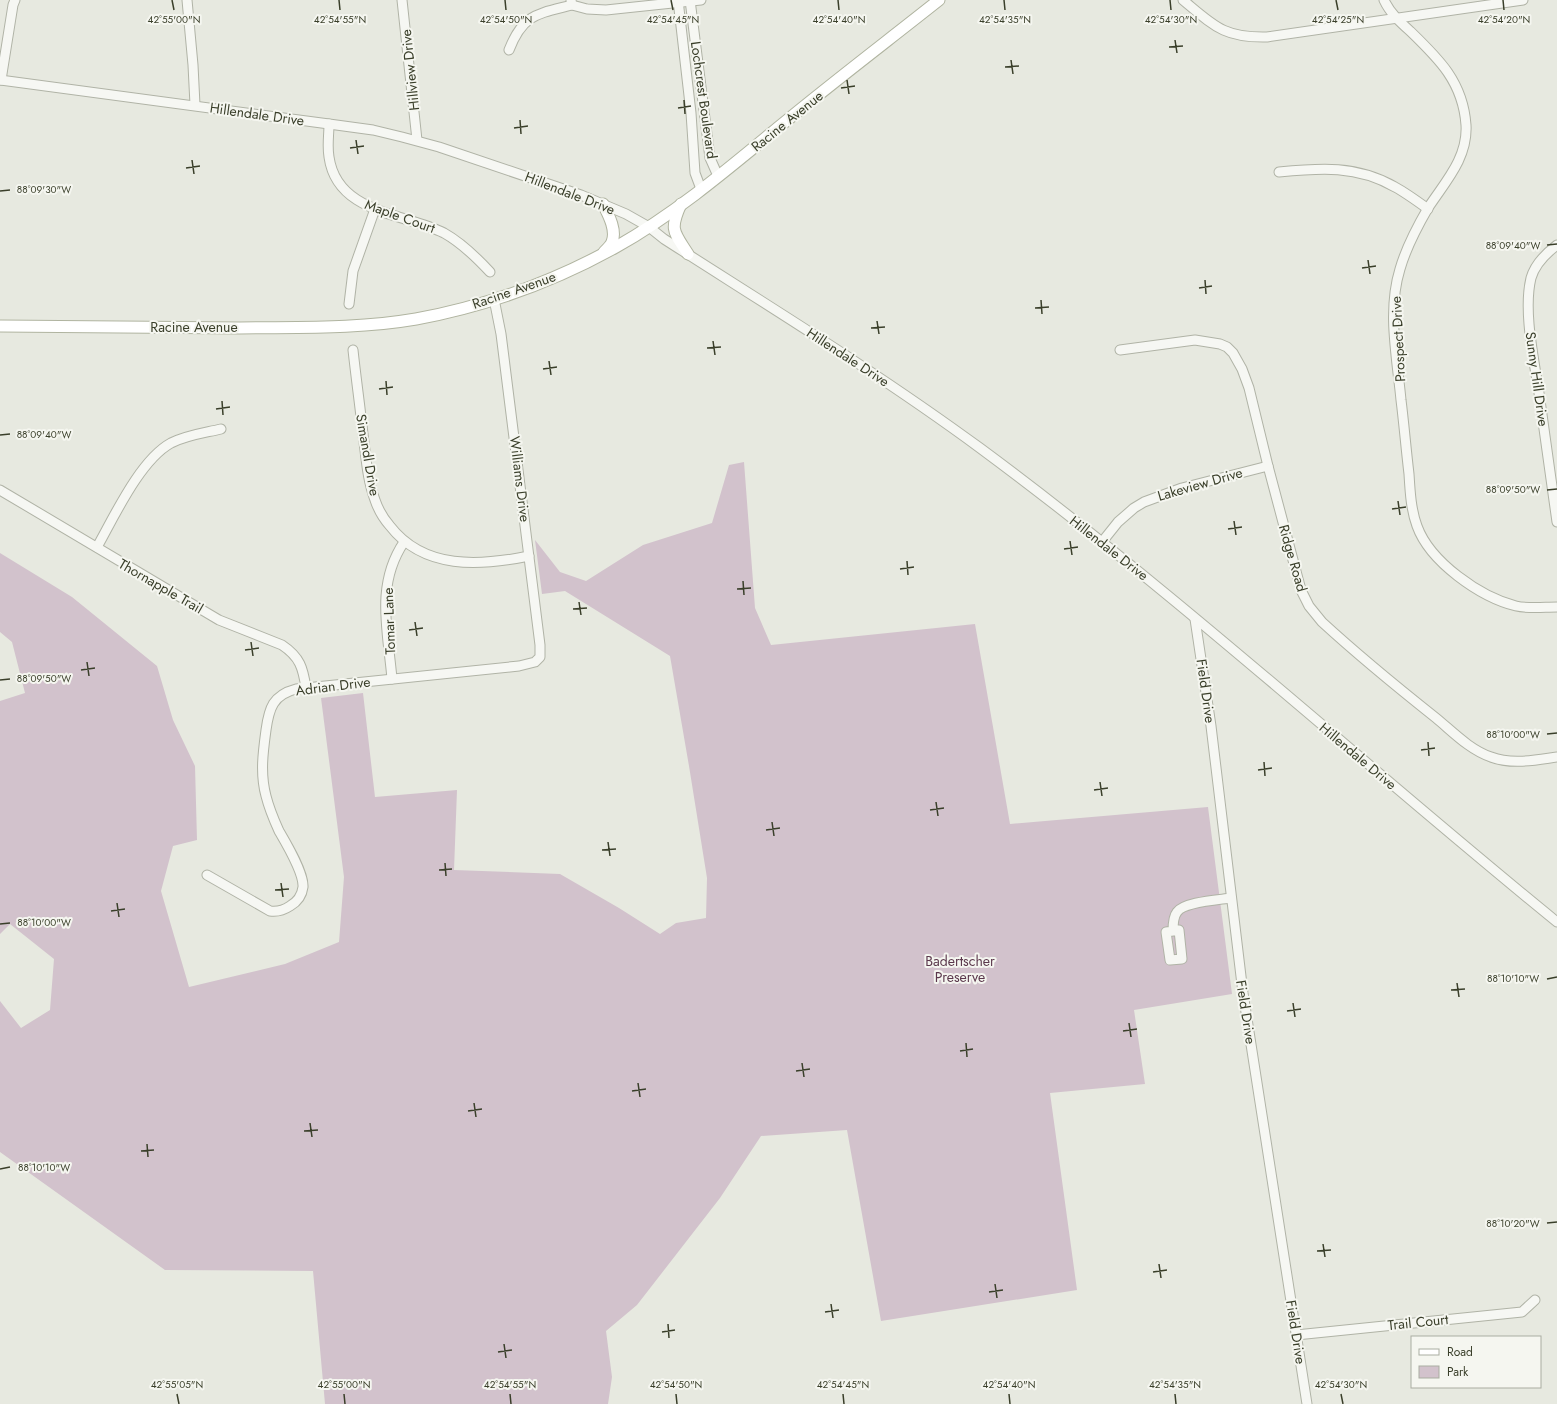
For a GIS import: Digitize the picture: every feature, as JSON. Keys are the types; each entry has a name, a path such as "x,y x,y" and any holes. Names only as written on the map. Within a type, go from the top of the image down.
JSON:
{"main road":[{"name":"Racine Avenue","path":"0,326 209,328 352,326 417,318 453,311 494,299 556,276 604,253 649,227 718,176 939,0"},
{"path":"603,204 610,219 614,234 612,242 604,253"},
{"path":"681,204 674,220 674,228 677,237 688,254"}],"street":[{"path":"0,80 12,5 15,0"},
{"path":"187,0 195,105"},
{"name":"Hillview Drive","path":"402,0 417,140"},
{"path":"509,50 515,35 527,20 540,13 571,3 587,9 606,10 678,1 701,0"},
{"path":"1183,0 1223,31 1248,37 1267,37 1523,0"},
{"name":"Prospect Drive","path":"1384,0 1396,19 1428,48 1448,72 1462,100 1466,135 1461,155 1452,176 1428,209 1409,244 1403,258 1396,283 1394,308 1395,344 1411,496 1416,525 1432,551 1450,569 1474,587 1496,599 1518,606 1530,608 1557,607"},
{"name":"Lochcrest Boulevard","path":"678,1 691,113 695,173 701,188"},
{"name":"Lochcrest Boulevard","path":"690,1 710,158 718,176"},
{"name":"Hillendale Drive","path":"0,80 373,130 417,140 546,182 626,214 649,227 664,239 865,367 985,452 1102,542 1196,619 1457,840 1557,922"},
{"name":"Maple Court","path":"329,124 329,158 334,174 345,191 353,198 375,209 443,232 462,244 490,272"},
{"path":"1279,172 1331,168 1356,171 1394,186 1428,209"},
{"path":"349,304 353,271 375,209"},
{"name":"Sunny Hill Drive","path":"1557,245 1542,258 1535,268 1528,299 1535,367 1557,522"},
{"name":"Williams Drive","path":"494,299 501,334 529,556 540,645 539,660"},
{"name":"Ridge Road","path":"1120,350 1194,340 1220,344 1227,347 1238,360 1246,378 1301,590 1309,606 1322,622 1419,704 1467,743 1482,753 1497,759 1516,762 1557,757"},
{"name":"Simandl Drive","path":"353,350 367,464 372,491 381,513 395,533 404,542 428,555 455,561 470,563 487,562 529,556"},
{"path":"97,547 138,477 163,448 178,440 221,429"},
{"name":"Lakeview Drive","path":"1102,542 1122,519 1144,502 1182,488 1268,466"},
{"name":"Thornapple Trail","path":"0,490 219,620 282,645 297,658 302,667 306,688"},
{"name":"Tomar Lane","path":"392,679 385,590 394,561 404,542"},
{"name":"Field Drive","path":"1196,619 1211,726 1243,993 1307,1404"},
{"name":"Adrian Drive","path":"207,875 270,911 275,912 288,908 300,898 303,886 302,881 270,807 264,787 262,767 267,725 271,707 276,699 287,691 519,666 530,664 539,660"},
{"path":"1173,931 1173,924 1177,912 1188,905 1231,898"},
{"name":"Trail Court","path":"1296,1335 1522,1312 1536,1300"}],"green space":[{"name":"Badertscher Preserve","path":"744,462 755,608 771,645 975,624 1010,824 1208,807 1232,994 1134,1010 1145,1084 1050,1093 1077,1290 881,1321 847,1130 761,1136 720,1198 637,1305 606,1331 612,1377 608,1404 325,1404 313,1271 165,1270 0,1152 0,1001 21,1028 50,1010 54,959 10,924 0,934 0,701 25,693 12,642 0,632 0,553 72,597 157,666 173,720 195,766 197,840 173,846 161,891 189,987 285,964 339,942 344,877 321,698 363,693 375,797 457,790 454,870 560,874 619,908 660,934 676,923 706,918 707,878 670,656 565,591 542,594 535,540 560,572 586,581 643,545 712,523 729,465"}]}
